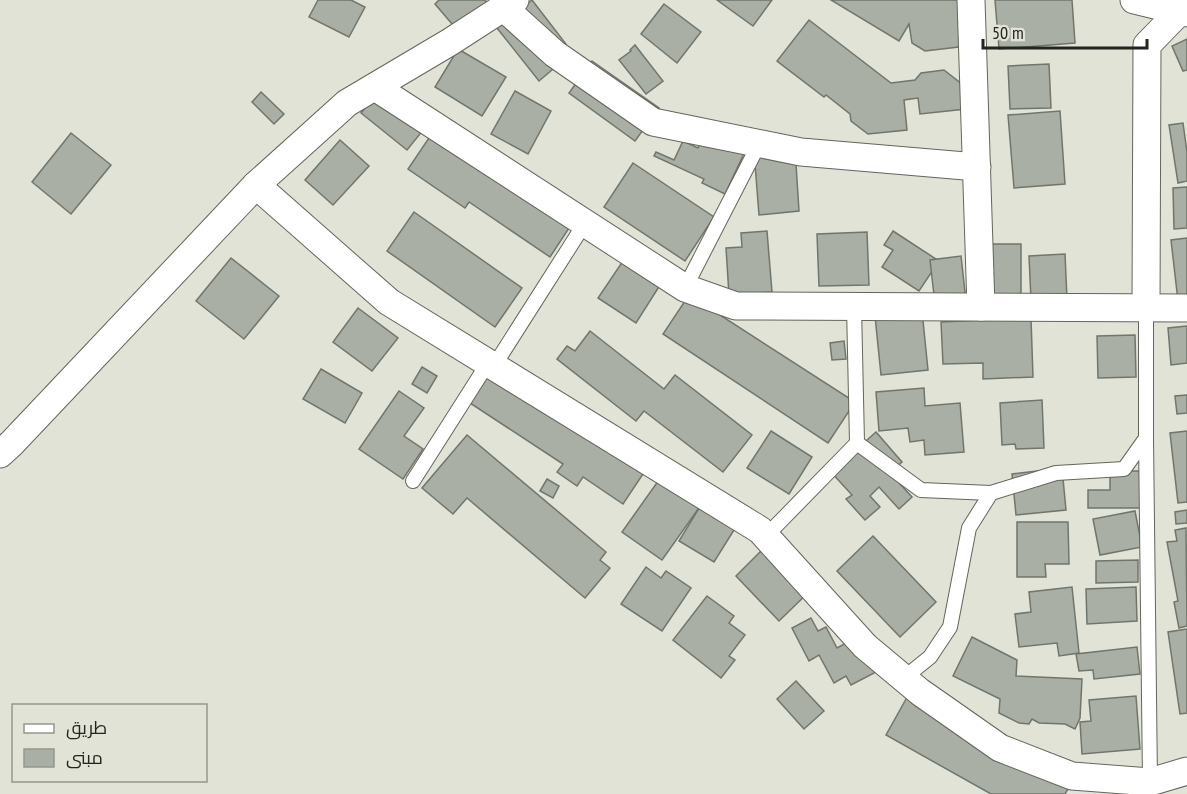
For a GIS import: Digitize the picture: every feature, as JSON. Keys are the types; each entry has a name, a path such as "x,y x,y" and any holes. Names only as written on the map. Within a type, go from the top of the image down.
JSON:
{"street":[{"path":"971,0 981,307"},
{"path":"1134,0 1184,8"},
{"path":"0,454 256,185 347,103 510,4 555,54 652,122 801,152 977,167"},
{"path":"1146,308 1147,45 1184,8"},
{"path":"375,87 685,288 736,306 1187,308"},
{"path":"256,185 389,302 760,530 865,646 920,692 1000,748 1072,776 1150,782 1187,771"}],"lane":[{"path":"685,288 759,144"},
{"path":"414,481 585,223"},
{"path":"766,536 857,443 854,306"},
{"path":"1146,308 1150,782"},
{"path":"857,443 921,490 991,493 1056,473 1124,469 1146,438"},
{"path":"904,678 930,657 950,627 969,528 991,493"}],"building":[{"path":"318,0 351,0 365,7 349,37 309,17"},
{"path":"439,0 485,0 488,4 458,31 435,4"},
{"path":"532,0 566,44 552,55 559,64 539,81 497,28"},
{"path":"717,0 772,0 753,26"},
{"path":"831,0 961,0 967,46 925,51 912,43 909,24 899,41"},
{"path":"995,0 1072,0 1075,43 999,49"},
{"path":"664,4 701,32 677,63 641,34"},
{"path":"809,20 891,83 915,80 921,73 944,70 963,85 966,109 920,114 918,98 904,100 907,130 868,134 851,121 850,114 777,61"},
{"path":"1187,39 1187,70 1183,71 1172,46"},
{"path":"635,45 663,81 646,94 619,60"},
{"path":"458,49 506,77 482,116 435,87"},
{"path":"592,61 659,108 635,141 569,93"},
{"path":"1049,64 1051,108 1010,109 1008,66"},
{"path":"515,91 551,111 528,154 491,134"},
{"path":"261,92 284,114 274,124 252,102"},
{"path":"377,93 424,129 407,150 361,113"},
{"path":"1060,111 1065,184 1014,188 1008,115"},
{"path":"1183,123 1187,152 1187,181 1178,183 1169,125"},
{"path":"709,126 748,145 725,194 702,183 704,179 654,156 656,152 674,160 683,141 698,148"},
{"path":"435,129 573,222 550,257 469,202 465,208 408,169"},
{"path":"71,133 111,165 71,214 32,182"},
{"path":"340,140 369,166 333,205 305,180"},
{"path":"795,148 799,211 759,215 754,151"},
{"path":"633,163 714,217 685,261 604,207"},
{"path":"1187,187 1187,228 1174,229 1173,188"},
{"path":"414,212 522,288 495,327 387,251"},
{"path":"767,231 772,292 729,295 726,248 742,247 741,233"},
{"path":"893,231 939,261 919,291 882,267 893,250 884,245"},
{"path":"867,232 869,285 819,286 817,234"},
{"path":"1187,238 1187,300 1178,301 1171,240"},
{"path":"983,244 1021,244 1021,302 983,303"},
{"path":"1065,254 1067,299 1031,300 1029,256"},
{"path":"961,256 966,301 935,304 930,260"},
{"path":"231,258 279,296 244,339 196,301"},
{"path":"625,258 662,282 636,323 598,298"},
{"path":"689,295 855,402 828,443 663,334"},
{"path":"358,308 398,338 372,371 333,342"},
{"path":"922,311 928,370 881,375 875,316"},
{"path":"1031,318 1033,377 983,379 983,363 943,364 941,322"},
{"path":"1187,326 1187,363 1171,365 1168,328"},
{"path":"590,331 664,389 675,375 752,435 723,472 644,411 636,421 557,359 567,346 575,351"},
{"path":"1135,335 1136,377 1098,378 1097,336"},
{"path":"844,341 846,359 832,360 830,343"},
{"path":"500,357 653,459 623,504 583,477 577,486 557,472 563,464 470,403"},
{"path":"422,367 437,376 427,393 412,384"},
{"path":"321,369 362,393 345,423 303,399"},
{"path":"924,388 925,406 960,403 964,452 925,455 924,440 910,442 908,428 879,431 876,392"},
{"path":"399,391 424,408 404,436 423,449 403,479 359,449"},
{"path":"1187,395 1187,413 1177,414 1175,396"},
{"path":"1042,400 1044,448 1016,449 1015,444 1002,445 1000,403"},
{"path":"771,431 812,457 789,494 747,468"},
{"path":"1187,431 1187,502 1178,503 1170,433"},
{"path":"876,432 902,462 890,473 912,497 899,509 879,487 870,496 880,507 865,520 846,499 852,495 831,472"},
{"path":"467,435 606,552 600,560 610,568 585,598 467,498 453,514 422,488"},
{"path":"1062,468 1066,510 1016,515 1012,474"},
{"path":"1110,471 1141,471 1141,508 1088,508 1088,490 1110,490"},
{"path":"661,477 701,505 662,560 622,532"},
{"path":"547,479 559,486 553,498 540,491"},
{"path":"704,500 739,522 714,562 679,541"},
{"path":"1187,510 1187,523 1176,524 1175,512"},
{"path":"1135,511 1142,547 1100,555 1093,519"},
{"path":"1017,522 1068,522 1069,564 1045,564 1046,577 1017,577"},
{"path":"1186,528 1187,626 1179,628 1174,602 1178,601 1167,542 1177,541 1175,530"},
{"path":"873,536 936,602 900,637 837,571"},
{"path":"770,542 814,587 779,621 736,576"},
{"path":"1138,560 1138,582 1096,583 1096,561"},
{"path":"646,567 661,578 666,571 691,588 662,631 621,604"},
{"path":"1072,587 1079,653 1059,656 1057,643 1019,647 1015,614 1031,612 1029,592"},
{"path":"1136,587 1137,621 1087,624 1086,589"},
{"path":"707,596 734,616 729,623 745,635 729,656 735,660 721,678 673,640"},
{"path":"811,618 818,631 826,627 837,648 859,636 878,671 851,685 846,676 834,683 819,655 809,661 792,628"},
{"path":"1187,629 1187,713 1180,714 1168,632"},
{"path":"972,637 1017,660 1016,676 1082,679 1080,718 1075,729 1065,724 1039,723 1032,719 1029,724 1019,723 999,713 1000,699 953,676"},
{"path":"1137,647 1140,674 1094,679 1093,670 1079,671 1076,654"},
{"path":"796,681 824,711 804,729 777,699"},
{"path":"910,692 1071,784 1065,794 991,794 886,735"},
{"path":"1136,696 1140,749 1082,754 1080,722 1091,721 1089,700"}]}
